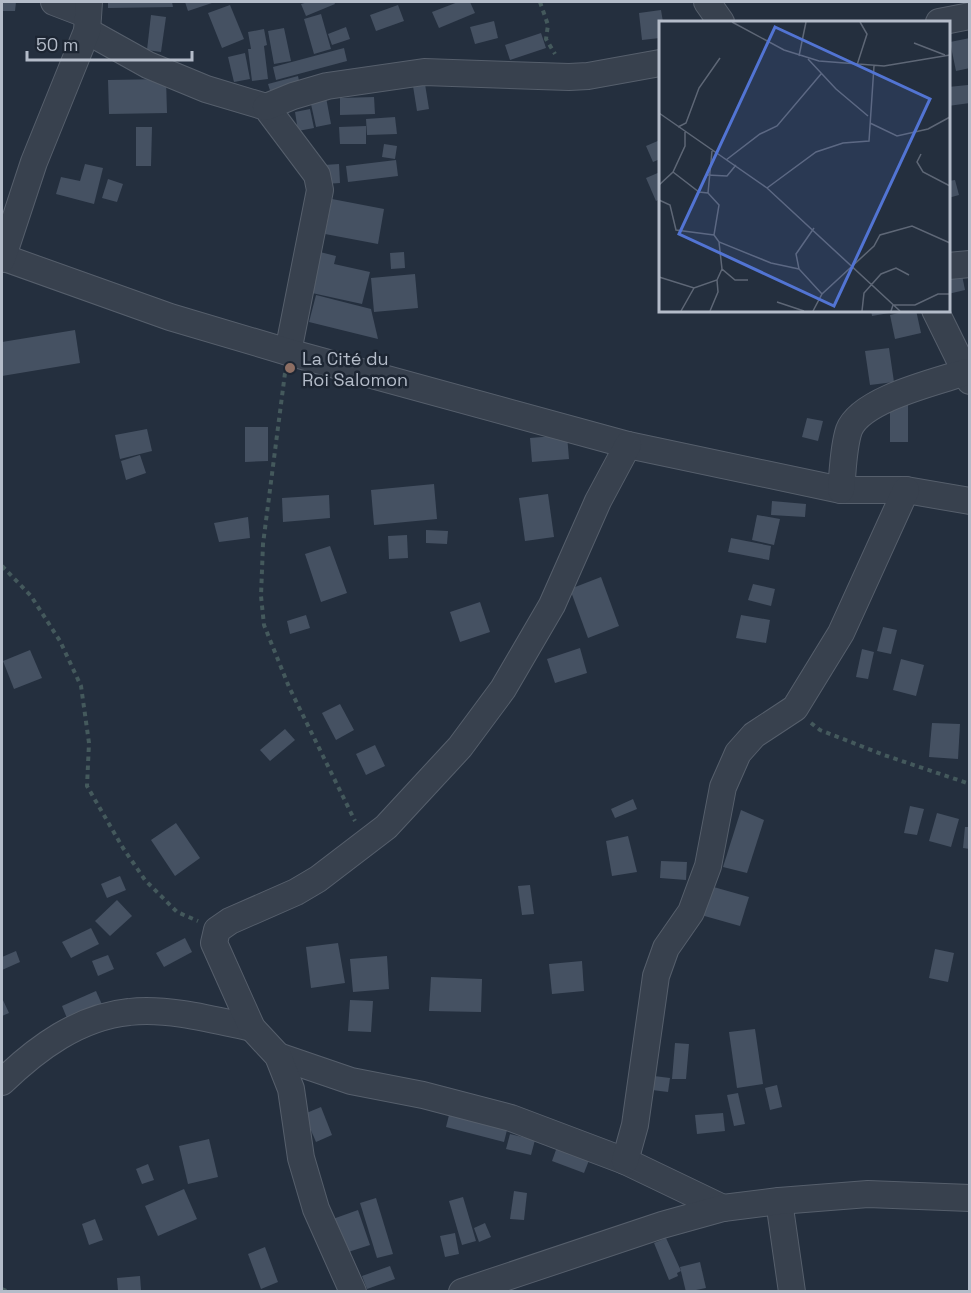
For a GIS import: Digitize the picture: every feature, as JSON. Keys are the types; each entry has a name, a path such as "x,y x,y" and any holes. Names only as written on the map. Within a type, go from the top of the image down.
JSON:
{"street":[{"path":"54,2 88,16 148,65 206,89 266,108 316,176 320,190 288,352"},
{"path":"706,2 720,21"},
{"path":"88,16 34,162 2,258 170,317 288,352 628,445 841,490 906,490 969,501"},
{"path":"944,21 969,16"},
{"path":"266,108 286,98 327,86 424,72 588,76 659,63"},
{"path":"950,266 969,264"},
{"path":"841,490 849,431 862,412 881,401 968,377 936,312"},
{"path":"353,1292 316,1209 301,1158 291,1089 278,1056 252,1028 214,943 218,930 230,921 296,892 318,879 366,843 386,827 466,739 503,689 552,605 598,501 628,445"},
{"path":"625,1161 634,1125 656,976 666,948 691,912 708,867 723,787 738,753 754,735 795,708 841,633 906,490"},
{"path":"2,1082 43,1047 82,1023 108,1015 130,1011 167,1013 200,1016 252,1028"},
{"path":"278,1056 351,1081 423,1095 511,1118 625,1161 723,1208"},
{"path":"462,1292 662,1225 723,1208 868,1194 969,1198"},
{"path":"779,1201 792,1292"}],"path":[{"path":"540,2 548,25 546,39 569,76"},
{"path":"288,352 263,544 261,596 264,625 289,687 366,843"},
{"path":"2,566 31,596 60,642 81,686 89,743 87,786 123,848 145,880 177,912 218,930"},
{"path":"795,708 802,717 820,730 969,784"},
{"path":"2,1289 9,1292"}],"building":[{"path":"2,2 16,2 15,11 2,11"},
{"path":"108,2 172,2 173,7 108,8"},
{"path":"185,2 215,2 188,11"},
{"path":"334,2 335,4 306,16 301,4"},
{"path":"458,2 470,2 475,13 439,28 432,12"},
{"path":"230,5 244,39 222,48 208,13"},
{"path":"398,5 404,21 376,31 370,15"},
{"path":"661,10 663,21 659,21 659,38 642,40 639,13"},
{"path":"321,14 331,49 314,54 304,19"},
{"path":"151,15 166,17 161,52 147,50"},
{"path":"494,21 498,38 475,44 470,27"},
{"path":"346,27 350,39 332,45 328,34"},
{"path":"284,28 291,61 274,64 268,31"},
{"path":"264,29 268,79 252,81 248,32"},
{"path":"541,33 546,48 510,60 505,45"},
{"path":"970,38 970,68 956,71 950,42"},
{"path":"344,48 347,61 276,80 273,67"},
{"path":"245,53 250,79 234,82 228,57"},
{"path":"298,76 301,90 272,97 268,84"},
{"path":"166,79 167,113 109,114 108,80"},
{"path":"425,84 429,109 417,111 413,86"},
{"path":"968,85 970,103 950,106 950,87"},
{"path":"325,92 331,124 316,127 309,95"},
{"path":"374,97 375,114 340,115 340,98"},
{"path":"310,109 314,128 298,131 295,112"},
{"path":"395,117 397,134 367,135 366,119"},
{"path":"366,126 366,144 340,144 339,127"},
{"path":"136,127 152,127 151,166 136,166"},
{"path":"659,140 659,159 653,162 646,146"},
{"path":"384,144 397,146 395,159 382,157"},
{"path":"396,160 398,176 348,182 346,166"},
{"path":"85,164 103,168 94,204 56,194 61,177 80,181"},
{"path":"339,164 340,183 325,184 324,165"},
{"path":"659,172 659,200 656,201 646,178"},
{"path":"108,179 123,184 117,202 102,198"},
{"path":"955,180 959,195 950,197 950,181"},
{"path":"332,199 384,209 378,244 325,234"},
{"path":"312,250 336,256 334,264 370,272 362,304 303,291"},
{"path":"404,252 405,268 391,269 390,253"},
{"path":"415,274 418,308 374,312 371,278"},
{"path":"962,275 965,290 950,294 950,278"},
{"path":"316,295 371,309 378,339 309,322"},
{"path":"871,312 895,312 872,316"},
{"path":"916,312 921,333 895,339 890,315"},
{"path":"75,330 80,363 2,376 2,342"},
{"path":"889,348 894,382 870,385 865,351"},
{"path":"890,402 908,402 908,442 890,442"},
{"path":"807,418 823,421 818,441 802,437"},
{"path":"245,427 268,427 268,461 245,462"},
{"path":"147,429 152,451 120,459 115,435"},
{"path":"567,435 569,459 532,462 530,438"},
{"path":"140,455 146,473 126,480 121,461"},
{"path":"434,484 437,519 374,525 371,490"},
{"path":"548,494 554,537 525,541 519,498"},
{"path":"329,495 330,518 283,522 282,498"},
{"path":"772,501 806,504 805,517 771,515"},
{"path":"757,515 780,519 774,545 752,540"},
{"path":"248,517 250,538 219,542 214,523"},
{"path":"426,530 448,531 447,544 426,543"},
{"path":"407,535 408,558 389,559 388,536"},
{"path":"731,538 771,546 769,560 728,552"},
{"path":"330,546 347,593 321,602 305,554"},
{"path":"601,577 619,626 588,638 570,589"},
{"path":"753,584 775,589 771,606 748,600"},
{"path":"480,602 490,632 460,642 450,612"},
{"path":"306,615 310,628 290,634 287,621"},
{"path":"741,615 770,620 766,643 736,638"},
{"path":"883,627 897,630 891,654 877,651"},
{"path":"580,648 587,673 555,683 547,659"},
{"path":"862,649 874,652 868,679 856,677"},
{"path":"30,650 42,678 14,689 3,661"},
{"path":"901,659 924,665 916,696 893,690"},
{"path":"340,704 354,730 336,740 322,713"},
{"path":"932,723 960,724 958,759 929,757"},
{"path":"285,729 295,740 270,761 260,750"},
{"path":"375,745 385,766 366,775 356,754"},
{"path":"633,799 637,809 615,818 611,809"},
{"path":"910,806 924,809 917,835 904,833"},
{"path":"741,810 764,820 747,873 723,867"},
{"path":"937,813 959,819 951,847 929,841"},
{"path":"176,823 200,858 175,876 151,840"},
{"path":"965,827 970,827 970,849 963,848"},
{"path":"628,836 637,872 612,876 606,841"},
{"path":"661,861 687,862 686,880 660,878"},
{"path":"120,876 126,890 107,898 101,884"},
{"path":"703,884 749,897 740,926 694,913"},
{"path":"530,885 534,914 522,915 518,886"},
{"path":"117,900 132,916 110,936 95,921"},
{"path":"91,928 99,944 71,958 62,942"},
{"path":"185,938 192,952 164,967 156,953"},
{"path":"338,943 345,983 311,988 306,947"},
{"path":"935,949 954,953 948,982 929,978"},
{"path":"16,951 20,962 2,970 2,957"},
{"path":"108,955 114,969 98,976 92,961"},
{"path":"387,956 389,989 353,992 350,959"},
{"path":"582,961 584,991 552,994 549,964"},
{"path":"431,977 482,979 481,1012 429,1011"},
{"path":"96,991 104,1009 69,1023 62,1006"},
{"path":"2,998 9,1013 2,1016"},
{"path":"350,1000 373,1001 371,1032 348,1031"},
{"path":"755,1029 763,1084 737,1088 729,1032"},
{"path":"675,1043 689,1044 686,1079 672,1079"},
{"path":"646,1075 670,1078 668,1092 644,1089"},
{"path":"777,1085 782,1107 770,1110 765,1088"},
{"path":"738,1093 745,1124 734,1126 727,1095"},
{"path":"321,1107 332,1135 316,1142 304,1114"},
{"path":"450,1111 508,1126 504,1142 446,1127"},
{"path":"723,1113 725,1131 697,1134 695,1115"},
{"path":"562,1133 595,1145 584,1173 552,1161"},
{"path":"510,1134 535,1140 531,1155 506,1149"},
{"path":"209,1139 218,1177 188,1184 179,1146"},
{"path":"148,1164 154,1180 142,1184 136,1169"},
{"path":"184,1189 197,1219 158,1236 145,1206"},
{"path":"514,1191 527,1193 524,1220 510,1219"},
{"path":"463,1197 476,1241 462,1245 449,1201"},
{"path":"376,1198 393,1254 377,1258 360,1203"},
{"path":"358,1210 370,1245 342,1254 330,1220"},
{"path":"95,1219 103,1240 89,1245 82,1224"},
{"path":"485,1223 491,1237 479,1242 474,1228"},
{"path":"455,1233 459,1254 445,1257 440,1236"},
{"path":"666,1238 681,1271 677,1273 678,1276 669,1280 654,1243"},
{"path":"265,1247 278,1282 261,1289 248,1254"},
{"path":"700,1262 706,1288 686,1292 680,1267"},
{"path":"390,1266 395,1279 367,1289 362,1276"},
{"path":"140,1276 141,1290 118,1291 117,1278"}],"place":[{"name":"La Cité du Roi Salomon","path":"290,368"}]}
